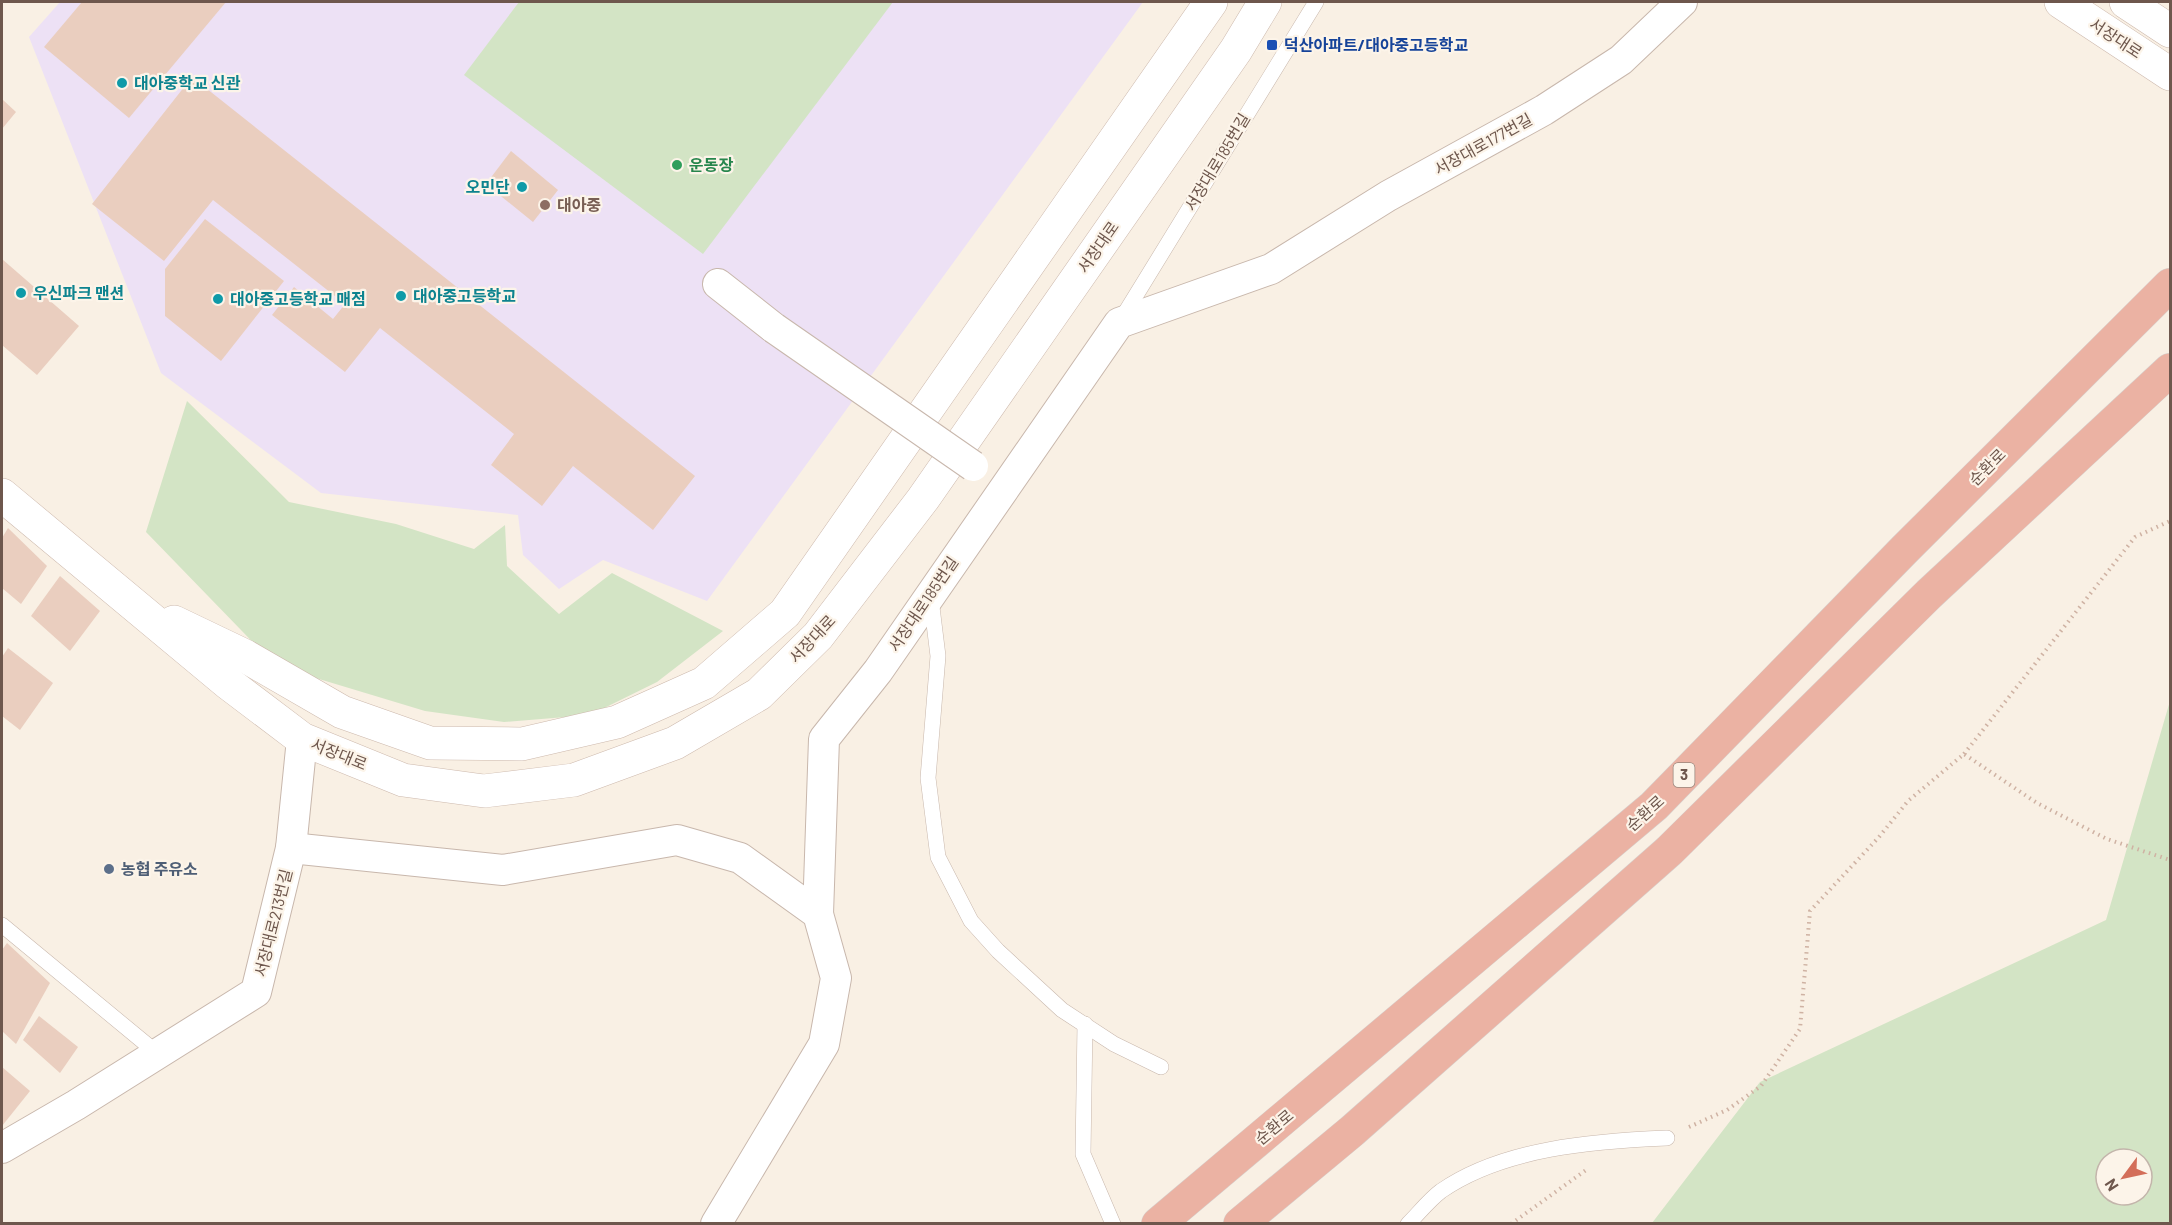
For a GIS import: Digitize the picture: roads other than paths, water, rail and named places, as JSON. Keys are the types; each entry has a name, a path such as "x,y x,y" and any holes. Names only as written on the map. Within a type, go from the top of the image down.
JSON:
{"highway":[{"name":"순환로","path":"1158,1224 1654,806 1905,549 2170,285"},
{"path":"1240,1224 1352,1131 1669,851 1929,594 2170,370"}],"street":[{"name":"서장대로","path":"129,601 245,656 342,712 430,743 522,744 617,722 704,683 785,613 1210,2"},
{"name":"서장대로","path":"2,495 228,683 302,739 403,780 484,791 574,780 675,742 759,694 818,636 875,564 1236,50 1265,2"},
{"path":"1236,50 1284,2"},
{"name":"서장대로177번길","path":"1119,323 1271,269 1388,196 1544,110 1612,66 1682,2"},
{"name":"서장대로","path":"2061,2 2170,74"},
{"path":"2126,2 2170,31"},
{"path":"718,284 774,327 973,466 1005,484"},
{"name":"서장대로185번길","path":"716,1224 824,1044 836,978 818,914 824,739 878,671 1005,484 1119,323"},
{"name":"서장대로213번길","path":"2,1148 76,1105 256,992 291,848 302,739"},
{"path":"291,848 503,870 677,840 740,858 818,914"}],"lane":[{"name":"서장대로185번길","path":"1119,323 1316,2"},
{"path":"930,594 938,656 928,778 938,857 971,921 998,951 1054,1003 1114,1044 1161,1067"},
{"path":"2,925 157,1053"},
{"path":"1085,1024 1082,1088 1083,1154 1113,1224"},
{"path":"1408,1224 1441,1192 1496,1162 1608,1141 1667,1138"}],"place":[{"name":"덕산아파트/대아중고등학교","path":"1272,45"},
{"name":"대아중학교 신관","path":"122,83"},
{"name":"운동장","path":"677,165"},
{"name":"오민단","path":"522,187"},
{"name":"대아중","path":"545,205"},
{"name":"우신파크 맨션","path":"21,293"},
{"name":"대아중고등학교","path":"401,296"},
{"name":"대아중고등학교 매점","path":"218,299"},
{"name":"농협 주유소","path":"109,869"}]}
